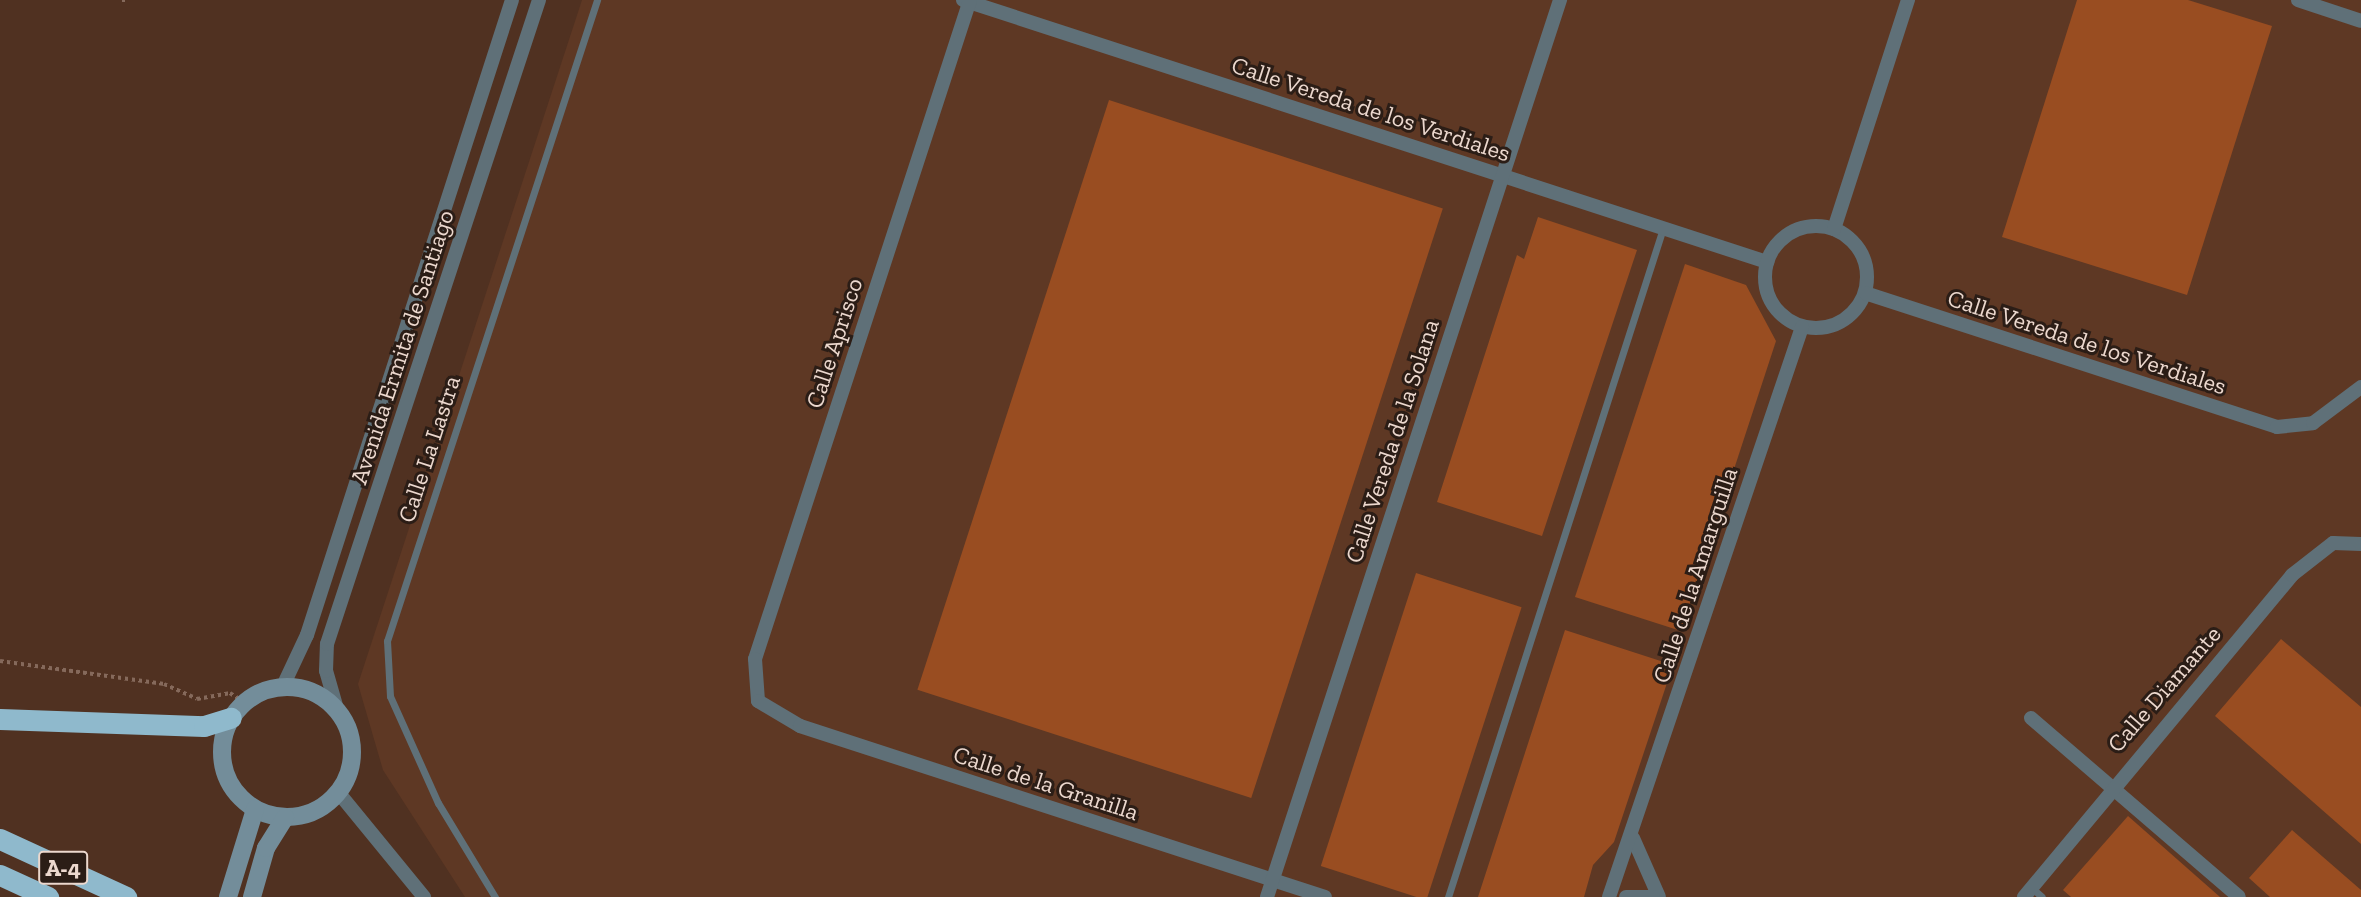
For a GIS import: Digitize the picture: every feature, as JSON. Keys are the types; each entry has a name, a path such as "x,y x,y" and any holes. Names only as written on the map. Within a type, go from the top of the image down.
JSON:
{"highway":[{"path":"0,719 204,726 237,710"},
{"name":"A-4","path":"0,839 126,897"},
{"name":"A-4","path":"0,875 48,897"}],"street":[{"name":"Avenida Ermita de Santiago","path":"283,686 307,635 512,0"},
{"name":"Avenida Ermita de Santiago","path":"337,709 326,671 327,644 539,0"},
{"name":"Calle Vereda de la Solana","path":"1267,897 1560,0"},
{"path":"1834,229 1908,0"},
{"path":"2298,0 2361,21"},
{"name":"Calle Vereda de los Verdiales","path":"967,1 1767,262"},
{"name":"Calle Aprisco","path":"758,701 755,659 967,1"},
{"path":"1834,229 1863,254 1865,293 1840,323 1802,327 1771,302 1767,262 1793,231 1834,229"},
{"name":"Calle Vereda de los Verdiales","path":"1865,293 2296,429 2361,387"},
{"name":"Calle de la Amarguilla","path":"1609,897 1633,838 1802,327"},
{"name":"Calle Diamante","path":"2033,894 2116,792 2119,777 2292,575 2333,543 2361,544"},
{"path":"283,686 303,688 337,709 352,750 338,792 305,815 285,817 255,809 239,796 221,759 237,710 283,686"},
{"name":"Calle de la Granilla","path":"758,701 800,726 1325,897"},
{"path":"2031,718 2239,897"},
{"path":"338,792 424,897"},
{"path":"228,897 255,809"},
{"path":"252,897 266,848 285,817"},
{"path":"1633,838 1659,897"},
{"path":"1626,897 1653,897"}],"lane":[{"name":"Calle La Lastra","path":"495,897 438,803 390,696 387,641 597,0"},
{"path":"1448,897 1663,228"}],"path":[{"path":"122,0 127,0"},
{"path":"0,661 164,684 197,699 230,693 237,710"}],"shaded area":[{"path":"582,0 2361,0 2361,897 465,897 383,770 358,684"}],"building":[{"path":"2077,0 2188,0 2272,26 2187,295 2002,237"},
{"path":"1109,100 1443,208 1251,798 917,690"},
{"path":"1538,217 1637,250 1542,536 1437,502 1517,255 1524,259"},
{"path":"1685,264 1746,285 1776,341 1681,631 1575,597"},
{"path":"1416,573 1522,607 1427,897 1416,897 1321,866"},
{"path":"1565,630 1673,665 1614,842 1593,865 1584,897 1478,897"},
{"path":"2281,639 2361,707 2361,844 2215,716"},
{"path":"2128,816 2220,897 2071,897 2063,890"},
{"path":"2292,830 2361,890 2361,897 2270,897 2249,878"}]}
